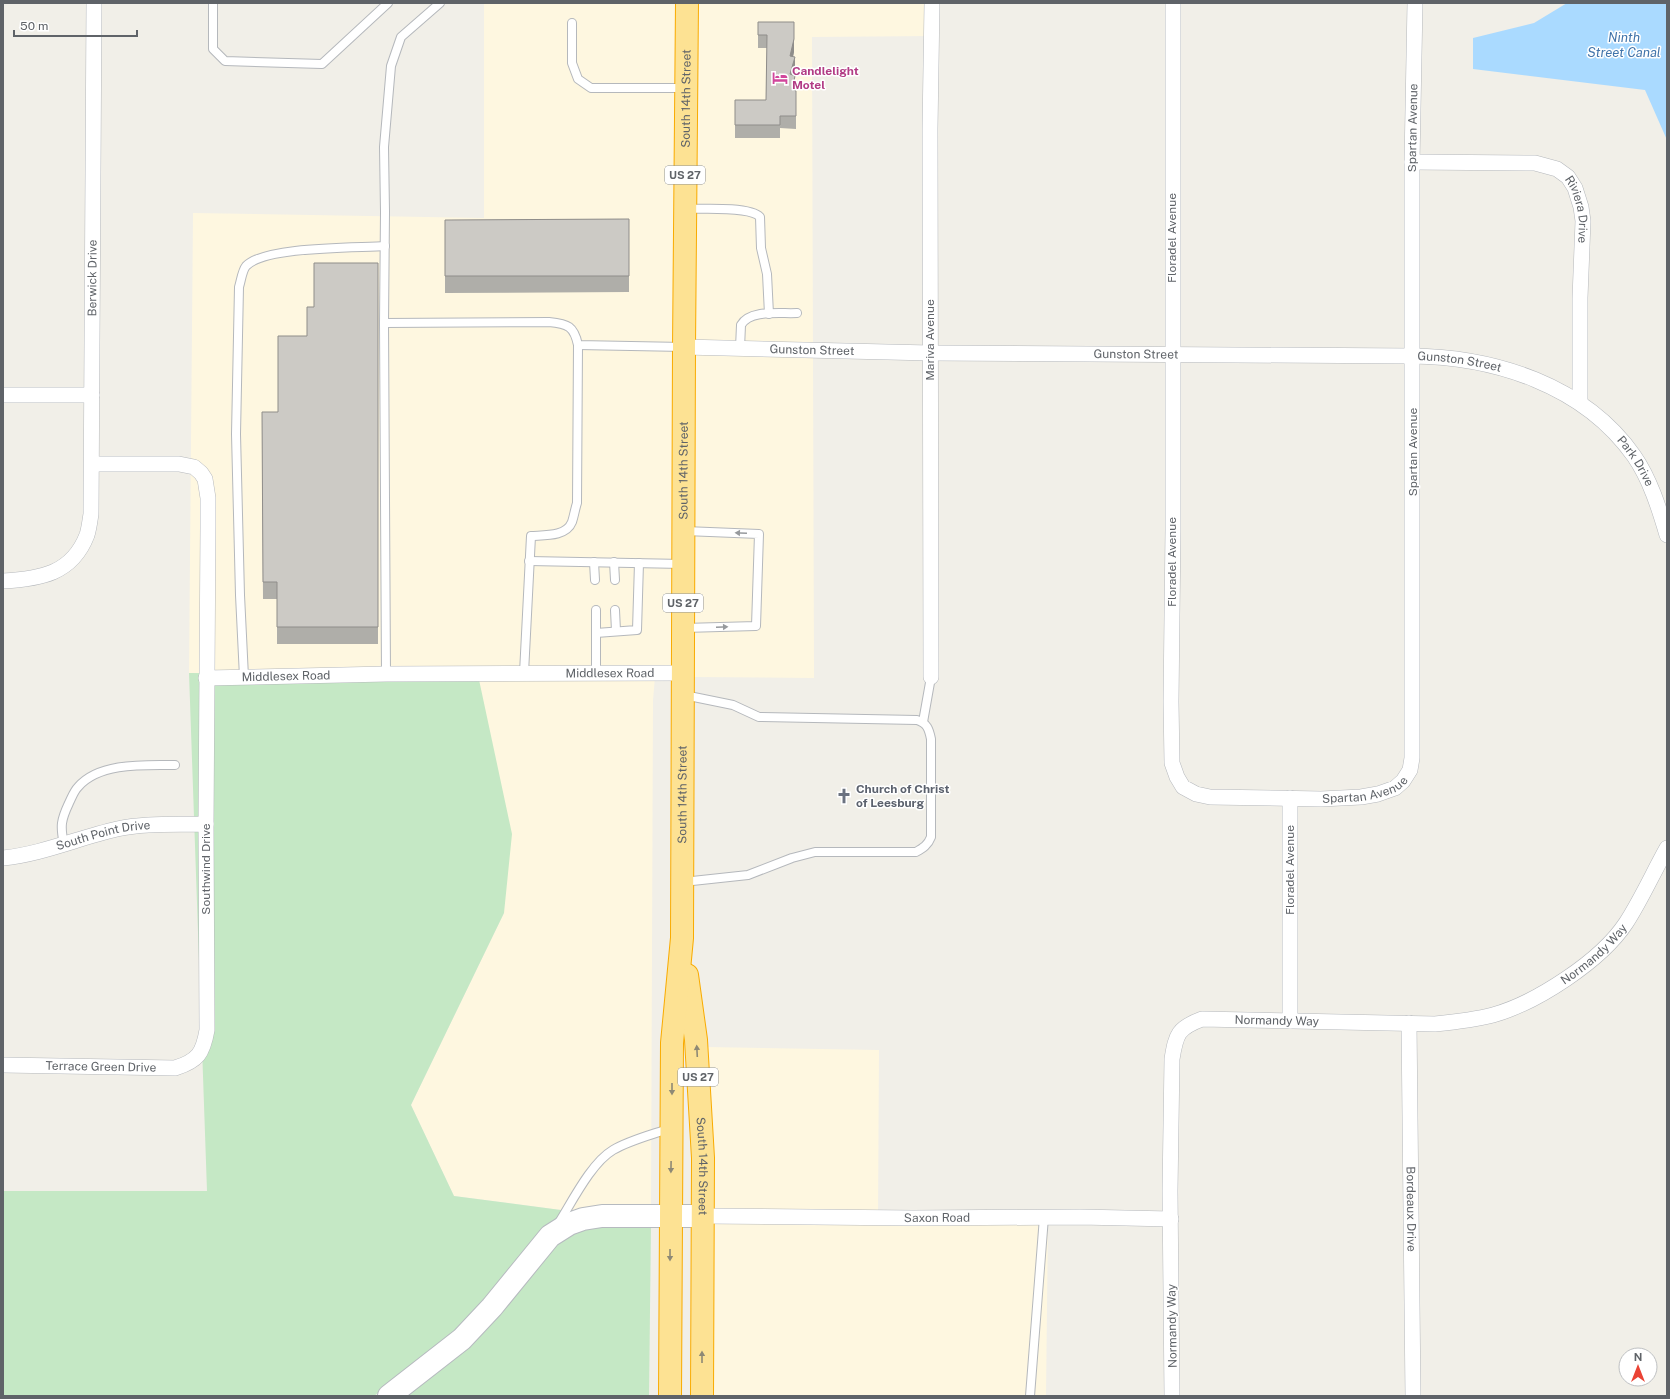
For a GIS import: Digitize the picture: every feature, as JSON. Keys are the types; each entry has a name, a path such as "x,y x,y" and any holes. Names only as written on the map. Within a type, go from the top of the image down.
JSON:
{"highway":[{"name":"South 14th Street","path":"670,1396 672,1043 682,938 687,3"},
{"name":"South 14th Street","path":"682,938 696,1040 703,1158 702,1396"}],"street":[{"name":"Berwick Drive","path":"3,581 25,580 47,575 64,567 78,551 87,534 91,514 94,3"},
{"name":"Mariva Avenue","path":"932,3 930,129 932,677"},
{"name":"Floradel Avenue","path":"1174,3 1172,763 1177,777 1183,787 1196,794 1224,798 1290,798 1290,1021"},
{"name":"Spartan Avenue","path":"1290,798 1321,799 1361,797 1378,794 1395,788 1403,781 1410,770 1412,758 1412,162 1415,3"},
{"name":"Riviera Drive","path":"1412,162 1535,163 1557,169 1568,177 1575,188 1581,207 1583,221 1580,298 1580,403"},
{"name":"Gunston Street","path":"684,346 930,353 1412,356 1453,358 1493,365 1520,374 1547,385 1580,403"},
{"path":"3,395 92,395"},
{"name":"Park Drive","path":"1580,403 1601,419 1618,436 1634,457 1646,478 1667,535"},
{"path":"92,464 179,464 194,467 205,479 208,498 206,678"},
{"name":"Middlesex Road","path":"206,678 386,674 596,672 683,673"},
{"name":"Southwind Drive","path":"195,1058 203,1047 207,1030 206,678"},
{"name":"South Point Drive","path":"3,858 34,853 117,829 141,826 206,824"},
{"name":"Normandy Way","path":"1172,1396 1170,1218 1172,1059 1175,1040 1179,1032 1188,1025 1202,1019 1435,1024 1463,1021 1493,1015 1522,1004 1552,988 1584,965 1601,950 1625,924 1667,848"},
{"name":"Bordeaux Drive","path":"1409,1023 1413,1396"},
{"name":"Terrace Green Drive","path":"3,1065 175,1068 190,1063 195,1058"},
{"path":"389,1396 462,1339 492,1307 550,1236 569,1224 583,1219 602,1216 702,1216"},
{"name":"Saxon Road","path":"702,1216 1170,1218"}],"lane":[{"path":"214,3 213,49 225,61 322,64 388,3"},
{"path":"386,674 384,147 391,66 401,37 440,3"},
{"path":"572,23 572,64 578,79 591,88 686,88"},
{"path":"685,209 746,211 758,214 760,217 761,248 767,274 769,314"},
{"path":"244,677 240,595 236,434 239,287 242,276 246,267 269,255 312,250 385,246"},
{"path":"740,348 740,330 743,320 753,315 797,313"},
{"path":"384,323 549,322 563,323 571,328 575,335 578,345 577,503 571,524 562,532 531,536 524,673"},
{"path":"578,345 684,346"},
{"path":"683,531 759,534 756,626 683,628"},
{"path":"530,561 683,564"},
{"path":"594,562 595,580"},
{"path":"614,562 615,580"},
{"path":"596,633 637,630 639,563"},
{"path":"596,610 596,672"},
{"path":"615,610 616,631"},
{"path":"923,722 932,677"},
{"path":"682,882 748,875 792,858 815,852 916,852 929,843 931,837 931,739 930,732 923,722 917,720 759,717 733,705 683,695"},
{"path":"64,844 60,828 61,820 74,793 86,780 113,769 128,766 175,765"},
{"path":"550,1236 592,1170 612,1151 630,1142 671,1128"},
{"path":"1030,1396 1044,1217"}],"shaded area":[{"path":"484,3 678,3 675,677 655,677 653,700 651,1207 576,1212 454,1196 411,1105 504,913 478,675 189,673 193,213 484,218"},
{"path":"695,3 934,3 934,36 812,37 814,678 692,677"},
{"path":"706,1047 879,1050 878,1219 1048,1220 1046,1396 710,1396"}],"green space":[{"path":"189,673 478,675 512,834 504,913 411,1105 454,1196 576,1212 551,1225 549,1223 457,1332 374,1396 3,1396 3,1191 207,1191"},
{"path":"602,1226 651,1226 649,1396 404,1396 555,1244 572,1233"}],"water":[{"name":"Ninth Street Canal","path":"1567,3 1667,3 1667,140 1645,90 1473,69 1473,38 1534,23"}],"building":[{"name":"Candlelight Motel","path":"758,22 794,22 794,39 790,56 795,57 790,74 795,76 792,89 796,91 796,116 780,116 780,125 735,125 735,100 766,100 767,35 758,35"},
{"path":"629,219 629,276 445,276 445,220"},
{"path":"314,263 378,263 378,627 277,627 277,582 263,582 262,412 278,412 278,336 307,336 307,307 314,307"}],"place":[{"name":"Candlelight Motel","path":"780,78"},
{"name":"Church of Christ of Leesburg","path":"844,796"}]}
